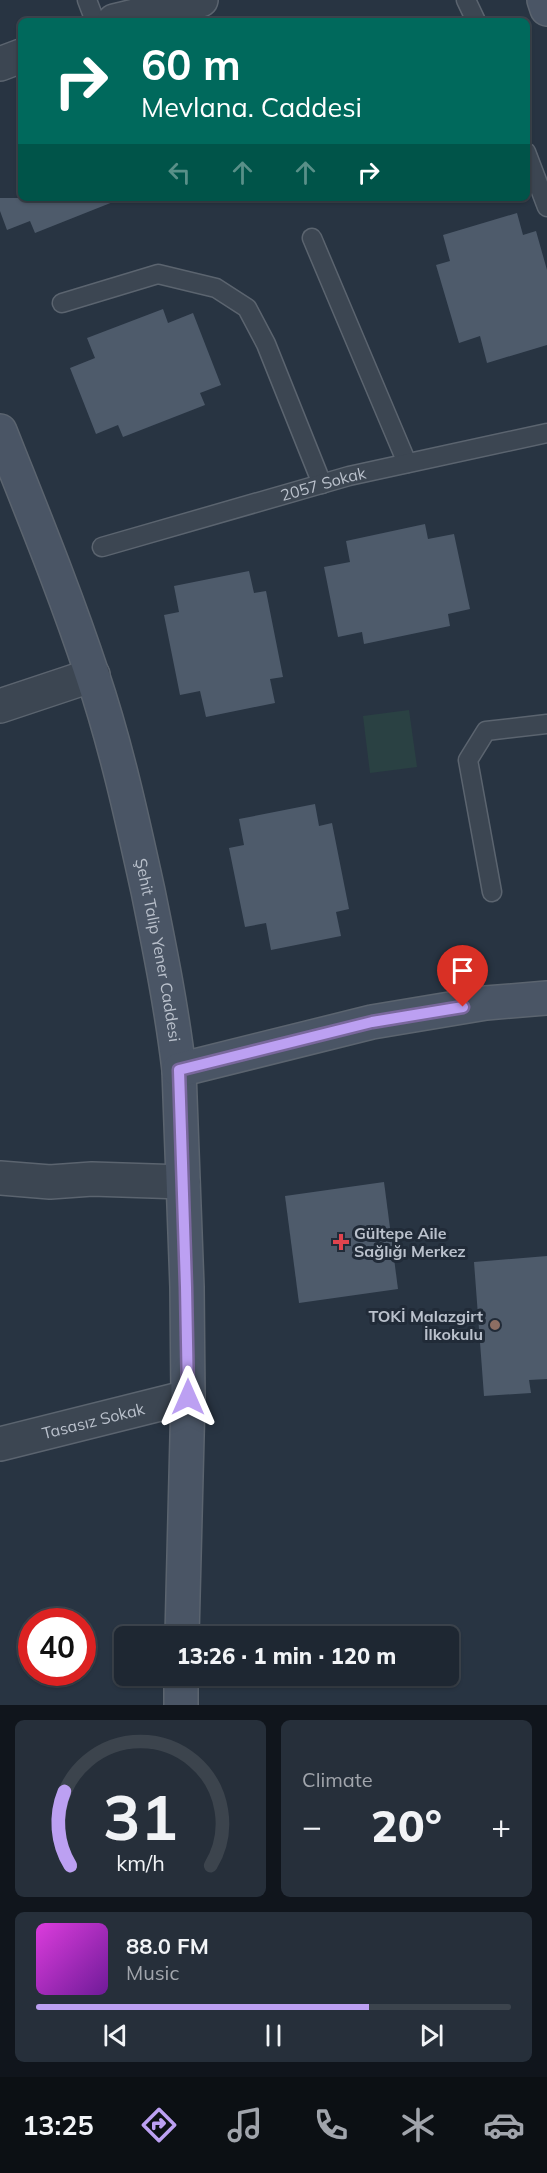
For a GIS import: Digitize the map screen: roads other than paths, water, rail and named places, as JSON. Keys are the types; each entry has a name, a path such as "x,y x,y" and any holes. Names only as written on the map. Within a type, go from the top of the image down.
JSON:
{"street":[{"path":"126,18 201,0"},
{"path":"544,0 547,9"},
{"path":"0,64 18,57"},
{"name":"Şehit Talip Yener Caddesi","path":"0,431 93,675 130,805 164,968 179,1070 183,1182 188,1397 182,1626"},
{"path":"0,706 93,675"},
{"path":"179,1070 372,1022 486,1003 547,998"},
{"path":"0,1178 50,1182 93,1179 183,1182"},
{"name":"Tasasız Sokak","path":"0,1444 188,1397"},
{"path":"181,1705 182,1686"}],"lane":[{"path":"87,0 94,18"},
{"path":"466,0 475,18"},
{"path":"530,162 547,207"},
{"path":"312,238 407,463"},
{"path":"62,303 158,274 216,288 247,308 266,344 322,484"},
{"name":"2057 Sokak","path":"102,547 322,484 547,433"},
{"path":"492,892 468,760 486,730 547,724"}],"place":[{"name":"Gültepe Aile Sağlığı Merkez","path":"341,1242"},
{"name":"TOKİ Malazgirt İlkokulu","path":"495,1325"}]}
